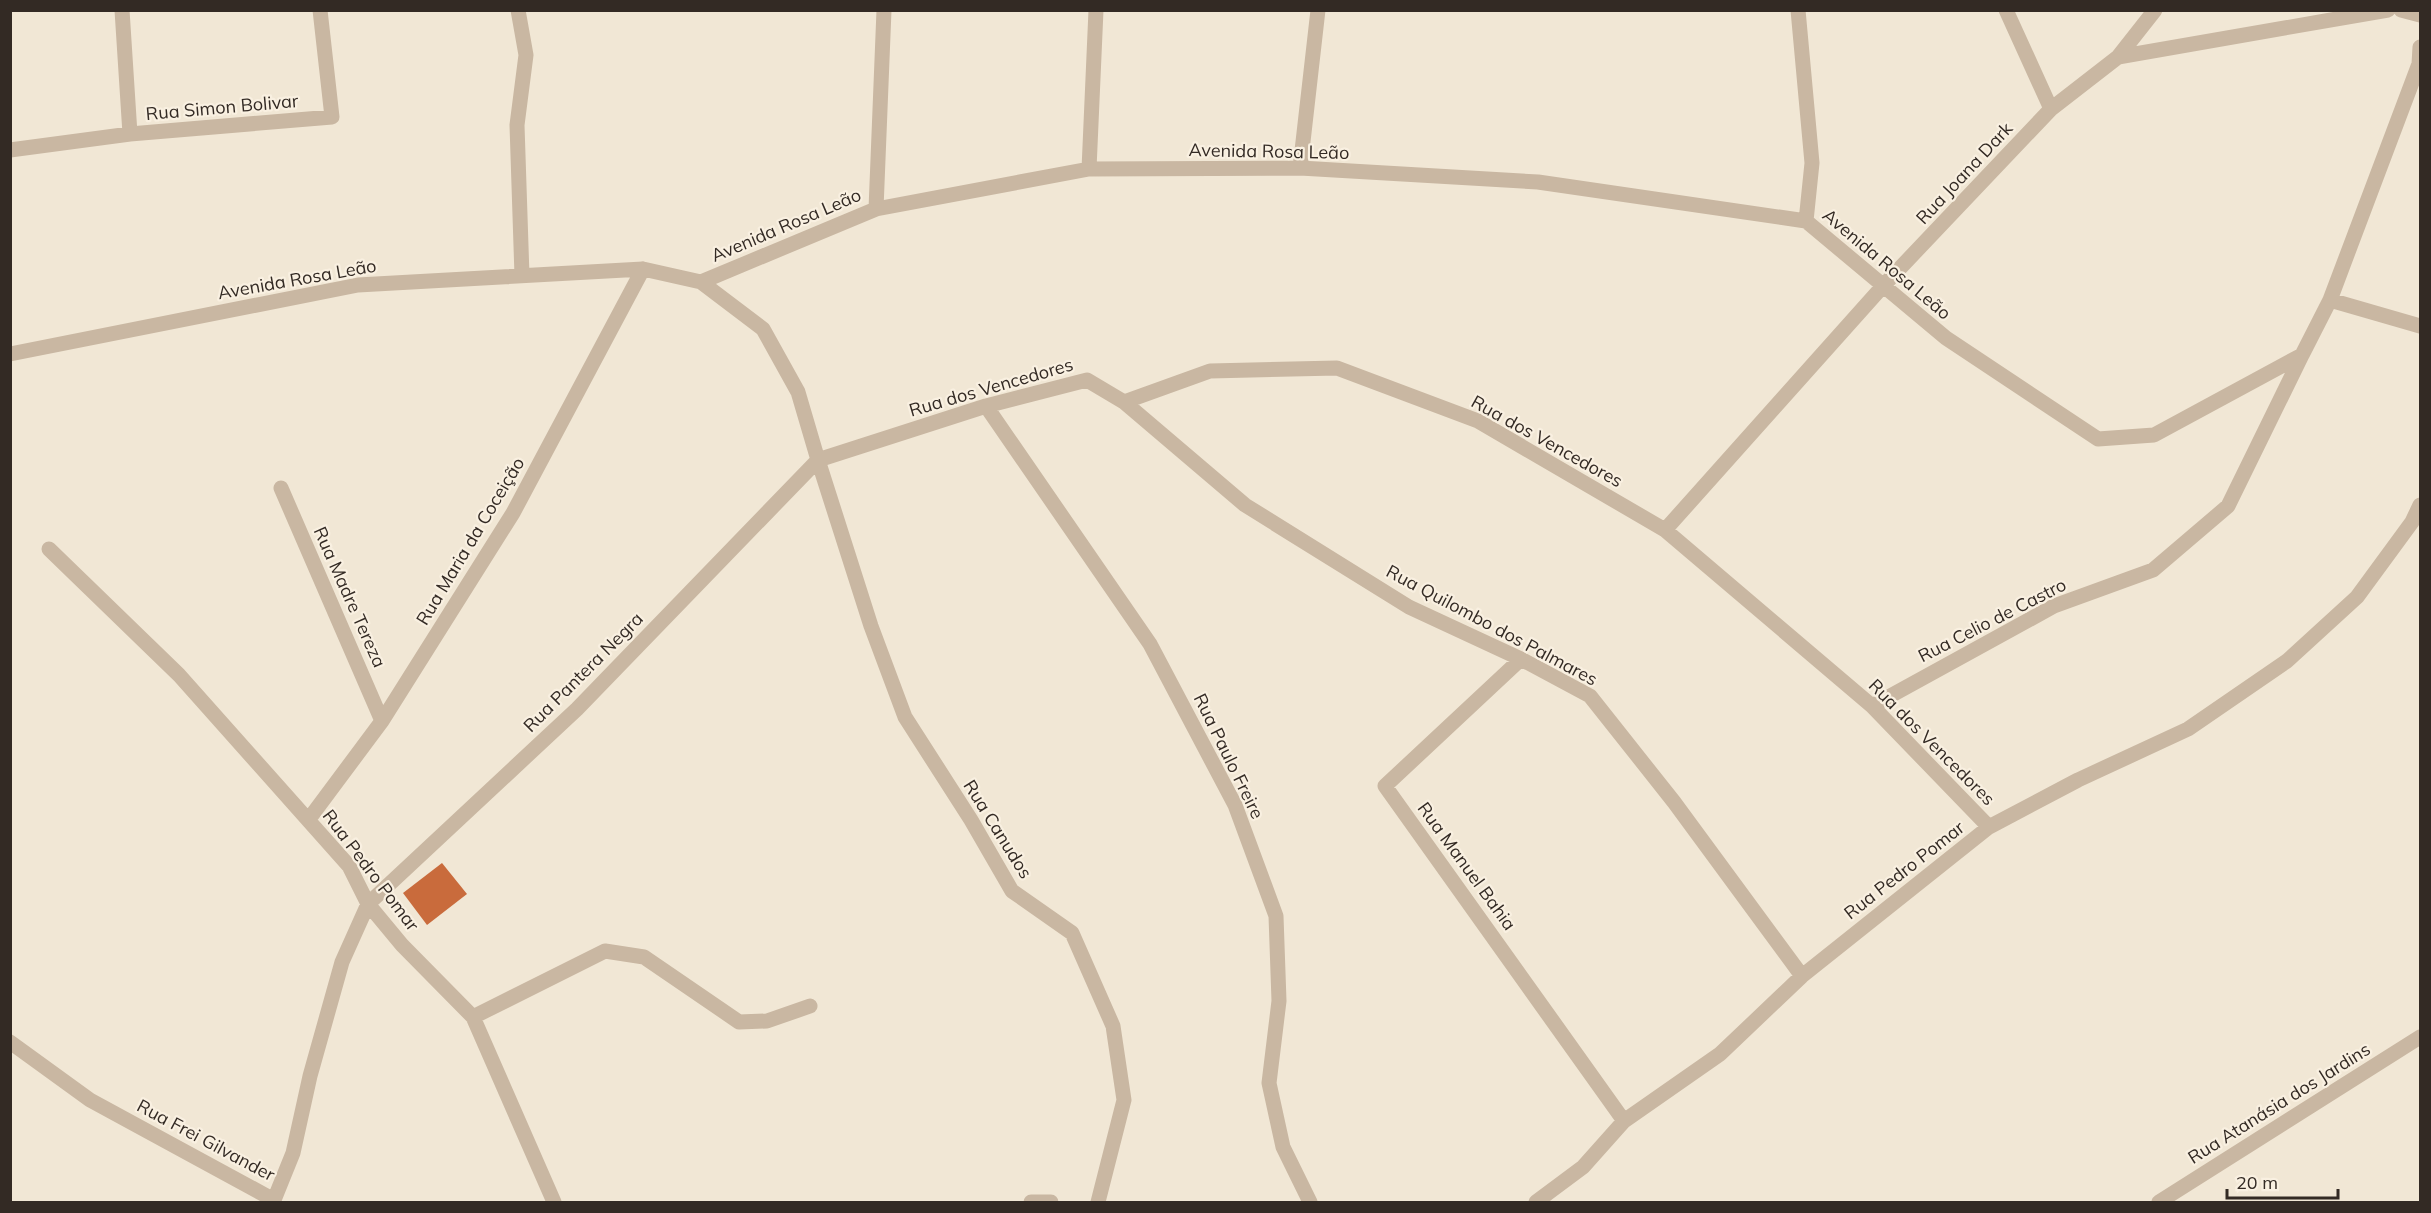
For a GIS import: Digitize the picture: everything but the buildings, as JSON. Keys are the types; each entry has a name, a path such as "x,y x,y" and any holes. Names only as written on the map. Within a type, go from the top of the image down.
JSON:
{"street":[{"path":"122,10 130,134"},
{"name":"Rua Simon Bolivar","path":"10,150 130,134 332,117 320,10"},
{"path":"518,10 526,55 517,125 522,276"},
{"path":"876,209 884,10"},
{"path":"1089,169 1096,10"},
{"path":"1300,168 1318,10"},
{"path":"1798,10 1812,163 1806,221"},
{"path":"2006,10 2051,109"},
{"path":"2118,57 2155,10"},
{"name":"Rua Joana Dark","path":"1665,530 1883,286 2051,109 2118,57 2388,10"},
{"path":"2401,10 2421,15"},
{"path":"2302,355 2330,300 2419,64 2421,47"},
{"name":"Avenida Rosa Leão","path":"10,354 358,285 643,269 701,282 876,209 1089,169 1300,168 1538,182 1806,221 1946,338 2098,439 2154,435 2302,355"},
{"name":"Rua Maria da Coceição","path":"309,819 382,721 513,513 643,269"},
{"path":"701,282 764,329 798,392 818,460"},
{"path":"2330,300 2421,326"},
{"name":"Rua Celio de Castro","path":"1872,706 2054,606 2153,570 2228,506 2302,355"},
{"name":"Rua dos Vencedores","path":"818,460 986,406 1087,380 1124,402 1210,371 1337,368 1478,421 1665,530 1872,706 1989,827"},
{"name":"Rua Quilombo dos Palmares","path":"1124,402 1245,505 1409,607 1521,659 1590,696 1674,802 1802,976"},
{"name":"Rua Paulo Freire","path":"986,406 1150,644 1235,805 1276,916 1279,1001 1269,1083 1283,1147 1310,1203"},
{"name":"Rua Pantera Negra","path":"368,904 577,709 818,460"},
{"name":"Rua Canudos","path":"818,460 872,626 905,717 971,820 1012,891 1072,933 1113,1026 1124,1100 1098,1203"},
{"name":"Rua Madre Tereza","path":"281,488 382,721"},
{"name":"Rua Pedro Pomar","path":"1536,1203 1583,1167 1624,1121 1720,1054 1802,976 1989,827 2078,780 2188,729 2287,661 2358,597 2416,523 2421,505"},
{"name":"Rua Pedro Pomar","path":"49,549 179,675 309,819 349,867 368,904 402,945 473,1017 554,1203"},
{"name":"Rua Manuel Bahia","path":"1521,659 1385,786 1624,1121"},
{"name":"Rua Frei Gilvander","path":"10,1042 90,1100 274,1200 293,1153 310,1076 342,962 368,904"},
{"path":"473,1017 605,951 644,957 739,1022 767,1021 810,1006"},
{"name":"Rua Atanásia dos Jardins","path":"2159,1203 2421,1036"},
{"path":"1031,1203 1051,1203"}]}
